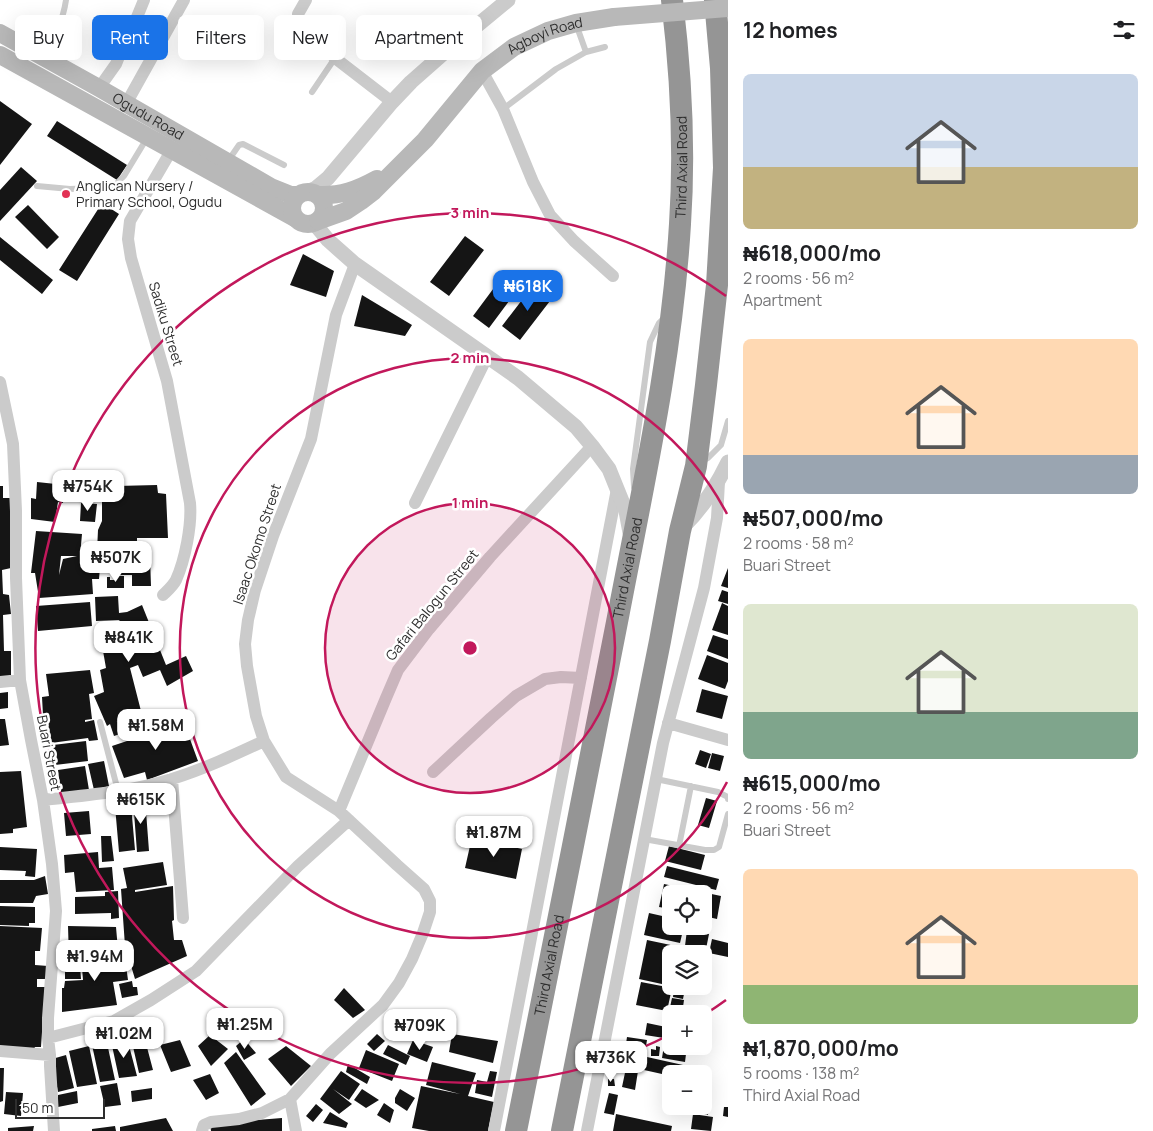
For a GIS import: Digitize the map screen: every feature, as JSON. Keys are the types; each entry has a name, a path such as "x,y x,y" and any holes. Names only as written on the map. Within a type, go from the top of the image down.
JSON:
{"highway":[{"name":"Third Axial Road","path":"516,1131 640,505 672,310 680,224 683,127 672,0"},
{"path":"562,1131 660,641 680,530 696,466 722,243 724,168 721,68 715,0"}],"main road":[{"name":"Agboyi Road","path":"408,157 425,140 482,71 514,47 548,31 576,22 614,17 728,8"},
{"name":"Ogudu Road","path":"0,33 15,41"},
{"name":"Ogudu Road","path":"0,55 295,218"},
{"name":"Ogudu Road","path":"48,60 271,188 291,195 331,196 353,191 380,177 408,157"},
{"path":"316,222 321,219 325,210 322,199 308,194 294,200 292,210 295,218 305,224 311,224 346,211 374,191 408,157"}],"street":[{"path":"99,88 116,64 144,0"},
{"path":"126,104 184,0"},
{"path":"298,15 306,0"},
{"path":"308,194 328,178 392,102 424,70 508,0"},
{"path":"338,60 392,102"},
{"path":"482,71 503,109 533,182 550,214 574,241 613,276"},
{"name":"Sadiku Street","path":"163,595 175,582 185,551 191,516 190,503 168,382 131,258 128,239 130,221 172,151"},
{"path":"316,222 328,240 355,264 518,378 576,426 609,469 626,511 630,528 630,555"},
{"name":"Isaac Okomo Street","path":"202,1131 204,1125 211,1122 239,1119 262,1113 290,1100 330,1054 383,1005 399,983 412,959 430,912 430,901 424,889 339,811 286,777 264,740 256,716 247,666 245,644 248,620 256,590 273,536 311,439 336,315 355,264"},
{"path":"415,503 486,357"},
{"name":"Buari Street","path":"0,382 13,444 20,680 43,800 56,911 48,1018 54,1131"},
{"name":"Gafari Balogun Street","path":"339,811 398,670 429,629 490,557 592,446"},
{"path":"680,530 694,517 719,482 728,462"},
{"path":"587,1131 663,743 704,588 717,518 719,482"},
{"path":"494,1131 617,489"},
{"path":"433,772 516,696 545,679 561,677 581,678"},
{"path":"0,682 20,680"},
{"path":"668,723 728,740"},
{"path":"43,800 118,792 172,779 222,761 264,740"},
{"path":"172,779 183,918"},
{"path":"48,1038 114,1021 152,1000 196,971 298,866 349,820"},
{"path":"0,1052 50,1055"},
{"path":"290,1100 296,1131"}],"lane":[{"path":"63,15 66,0"},
{"path":"576,22 586,52"},
{"path":"503,109 556,69 586,52 604,47"},
{"path":"312,92 334,60"},
{"path":"37,186 70,189 114,186 124,176 148,137"},
{"path":"228,162 239,145 243,144 284,165"},
{"path":"696,466 708,458 721,445 728,421"},
{"path":"100,722 118,792"},
{"path":"656,779 718,792 728,799"},
{"path":"679,846 690,786"},
{"path":"644,839 714,850 719,847 728,814"}],"building":[{"path":"0,101 32,124 0,165"},
{"path":"57,121 127,165 117,180 47,136"},
{"path":"21,167 37,181 0,221 0,190"},
{"path":"102,203 119,214 77,281 59,270"},
{"path":"28,205 59,237 47,249 15,217"},
{"path":"465,236 484,250 449,296 430,282"},
{"path":"0,237 53,280 42,294 0,260"},
{"path":"303,254 334,271 326,297 290,285"},
{"path":"505,273 521,285 489,328 473,316"},
{"path":"535,283 553,297 520,340 502,326"},
{"path":"362,295 412,325 405,336 354,326"},
{"path":"37,482 65,485 63,503 58,502 55,522 31,519 31,498 36,499"},
{"path":"157,485 158,493 166,494 168,538 137,538 137,554 115,554 114,560 109,560 108,552 97,551 98,530 102,521 102,500 83,500 83,492 76,492 76,487"},
{"path":"0,486 3,486 3,498 10,498 11,568 2,570 3,594 9,595 11,614 3,615 4,651 11,651 11,676 0,678"},
{"path":"81,503 97,504 95,522 80,521"},
{"path":"36,531 82,534 80,556 101,555 99,579 92,579 93,594 39,598 35,573 31,573","holes":["61,556 77,556 63,559 59,575"]},
{"path":"150,557 151,586 132,586 132,575 118,575 118,558"},
{"path":"728,568 728,588 721,586"},
{"path":"117,576 124,576 124,588 107,588 107,577 110,577 110,580 116,580"},
{"path":"722,590 728,592 728,604 718,601"},
{"path":"118,596 119,613 127,612 142,605 166,665 186,656 193,671 167,686 160,670 143,677 138,665 130,668 141,711 116,722 141,714 144,726 114,736 110,724 107,726 94,696 104,692 100,670 106,668 99,628 112,626 120,620 96,621 95,597"},
{"path":"90,602 92,626 38,631 36,606"},
{"path":"722,603 728,606 728,635 712,630"},
{"path":"713,635 728,640 728,659 707,651"},
{"path":"707,655 728,663 728,681 725,689 698,679"},
{"path":"90,670 94,693 89,694 92,719 85,720 85,722 94,720 98,740 89,741 88,738 51,743 48,725 43,715 42,697 49,696 46,674"},
{"path":"702,689 728,696 722,719 696,712"},
{"path":"8,692 8,708 0,709 0,693"},
{"path":"0,719 5,719 9,745 0,746"},
{"path":"183,720 198,761 147,780 145,772 124,778 112,746 130,740 128,735 154,725 156,730"},
{"path":"86,741 88,761 55,765 53,745"},
{"path":"700,750 711,754 706,768 695,764"},
{"path":"712,753 724,756 720,771 708,768"},
{"path":"104,761 109,786 94,790 88,764"},
{"path":"85,766 89,790 61,793 58,770"},
{"path":"21,771 27,827 13,829 13,833 0,834 0,772"},
{"path":"145,798 149,851 137,852 133,799"},
{"path":"706,798 717,801 709,828 698,825"},
{"path":"131,805 135,850 119,852 115,806"},
{"path":"89,811 91,834 66,836 64,813"},
{"path":"101,836 111,836 114,861 102,862"},
{"path":"472,837 522,849 516,879 465,868"},
{"path":"669,846 705,855 701,870 665,861"},
{"path":"0,847 37,849 35,877 25,876 26,871 0,870"},
{"path":"98,852 99,868 112,867 114,890 76,892 74,872 65,873 64,855"},
{"path":"163,862 167,885 135,890 135,892 173,886 174,920 172,921 174,940 182,940 187,956 135,979 125,946 121,889 127,888 123,868"},
{"path":"667,866 719,879 716,890 712,889 712,885 696,885 664,877"},
{"path":"45,876 48,894 36,896 33,903 0,903 0,880 34,880"},
{"path":"118,891 119,918 111,919 111,913 75,914 75,897 105,896 105,892"},
{"path":"662,893 662,908 659,907"},
{"path":"712,894 721,896 717,919 712,918"},
{"path":"0,906 35,907 35,923 29,923 29,926 0,925"},
{"path":"649,913 662,916 662,935 682,935 680,943 644,935"},
{"path":"0,926 42,928 40,951 35,951 35,965 48,966 46,979 37,979 37,987 45,987 41,1047 35,1047 33,1051 0,1046"},
{"path":"68,926 116,927 118,950 79,953 81,979 65,979 65,959 69,959"},
{"path":"686,935 709,935 707,945 685,945"},
{"path":"712,939 728,943 728,957 712,954"},
{"path":"647,940 671,945 662,945 662,984 639,979"},
{"path":"124,951 128,980 113,982 117,1005 62,1012 62,988 64,988 65,981 83,980 81,955"},
{"path":"132,981 133,987 137,987 138,995 122,998 119,984"},
{"path":"641,982 662,986 662,995 670,995 668,1005 662,1005 662,1010 636,1005"},
{"path":"344,988 365,1010 353,1018 334,1000"},
{"path":"673,995 684,995 683,999 673,997"},
{"path":"672,998 684,1000 683,1005 670,1005"},
{"path":"647,1023 662,1026 662,1038 645,1035"},
{"path":"377,1034 385,1041 374,1051 367,1044"},
{"path":"452,1034 498,1041 493,1063 449,1052"},
{"path":"210,1035 228,1049 211,1066 198,1046"},
{"path":"144,1036 153,1070 139,1073 131,1038"},
{"path":"627,1037 647,1040 642,1059 645,1060 643,1070 620,1067 622,1056 624,1057"},
{"path":"127,1038 137,1076 119,1078 111,1041"},
{"path":"244,1039 256,1053 244,1060 236,1046"},
{"path":"180,1040 191,1066 171,1072 160,1045"},
{"path":"413,1040 433,1047 427,1062 407,1054"},
{"path":"107,1043 115,1080 100,1082 92,1045"},
{"path":"388,1045 410,1056 406,1065 383,1054"},
{"path":"89,1046 97,1084 77,1087 69,1051"},
{"path":"286,1046 311,1066 291,1086 268,1059"},
{"path":"656,1046 660,1047 659,1056 651,1056 651,1049 656,1050"},
{"path":"366,1050 399,1064 392,1081 359,1068"},
{"path":"236,1052 266,1094 251,1106 224,1063"},
{"path":"66,1055 74,1088 58,1092 52,1059"},
{"path":"662,1055 686,1055 685,1062 662,1058"},
{"path":"647,1057 683,1065 662,1065 662,1074 644,1070"},
{"path":"432,1062 476,1073 468,1096 494,1102 488,1131 429,1131 412,1128 421,1086 460,1094 426,1085"},
{"path":"348,1064 370,1077 367,1084 346,1072"},
{"path":"0,1068 4,1068 3,1101 0,1102"},
{"path":"626,1068 638,1071 635,1090 622,1087"},
{"path":"341,1071 360,1084 349,1100 333,1089 352,1104 339,1114 320,1099"},
{"path":"490,1071 497,1072 492,1097 475,1093 477,1080 487,1082"},
{"path":"210,1074 219,1093 206,1100 193,1080"},
{"path":"608,1079 614,1079 615,1086 608,1086"},
{"path":"117,1083 121,1105 105,1107 100,1086"},
{"path":"152,1088 152,1099 132,1102 131,1091"},
{"path":"362,1089 379,1100 366,1108 354,1100"},
{"path":"400,1089 415,1098 407,1111 395,1103 395,1098"},
{"path":"77,1091 78,1103 58,1107 58,1095"},
{"path":"6,1092 23,1093 21,1116 4,1114"},
{"path":"609,1093 618,1095 614,1115 604,1113"},
{"path":"384,1103 394,1110 390,1123 377,1115"},
{"path":"316,1104 323,1110 313,1122 306,1116"},
{"path":"724,1107 728,1107 728,1117 723,1116"},
{"path":"330,1112 348,1123 346,1128 323,1123"},
{"path":"616,1114 672,1126 671,1131 613,1131"},
{"path":"693,1115 713,1117 711,1131 691,1129"},
{"path":"166,1118 173,1131 120,1131 120,1127"},
{"path":"282,1118 282,1131 211,1131 210,1124"},
{"path":"34,1126 33,1131 8,1131 8,1128"},
{"path":"115,1126 116,1131 92,1131 92,1129"}],"place":[{"name":"Anglican Nursery / Primary School, Ogudu","path":"66,194"}]}
